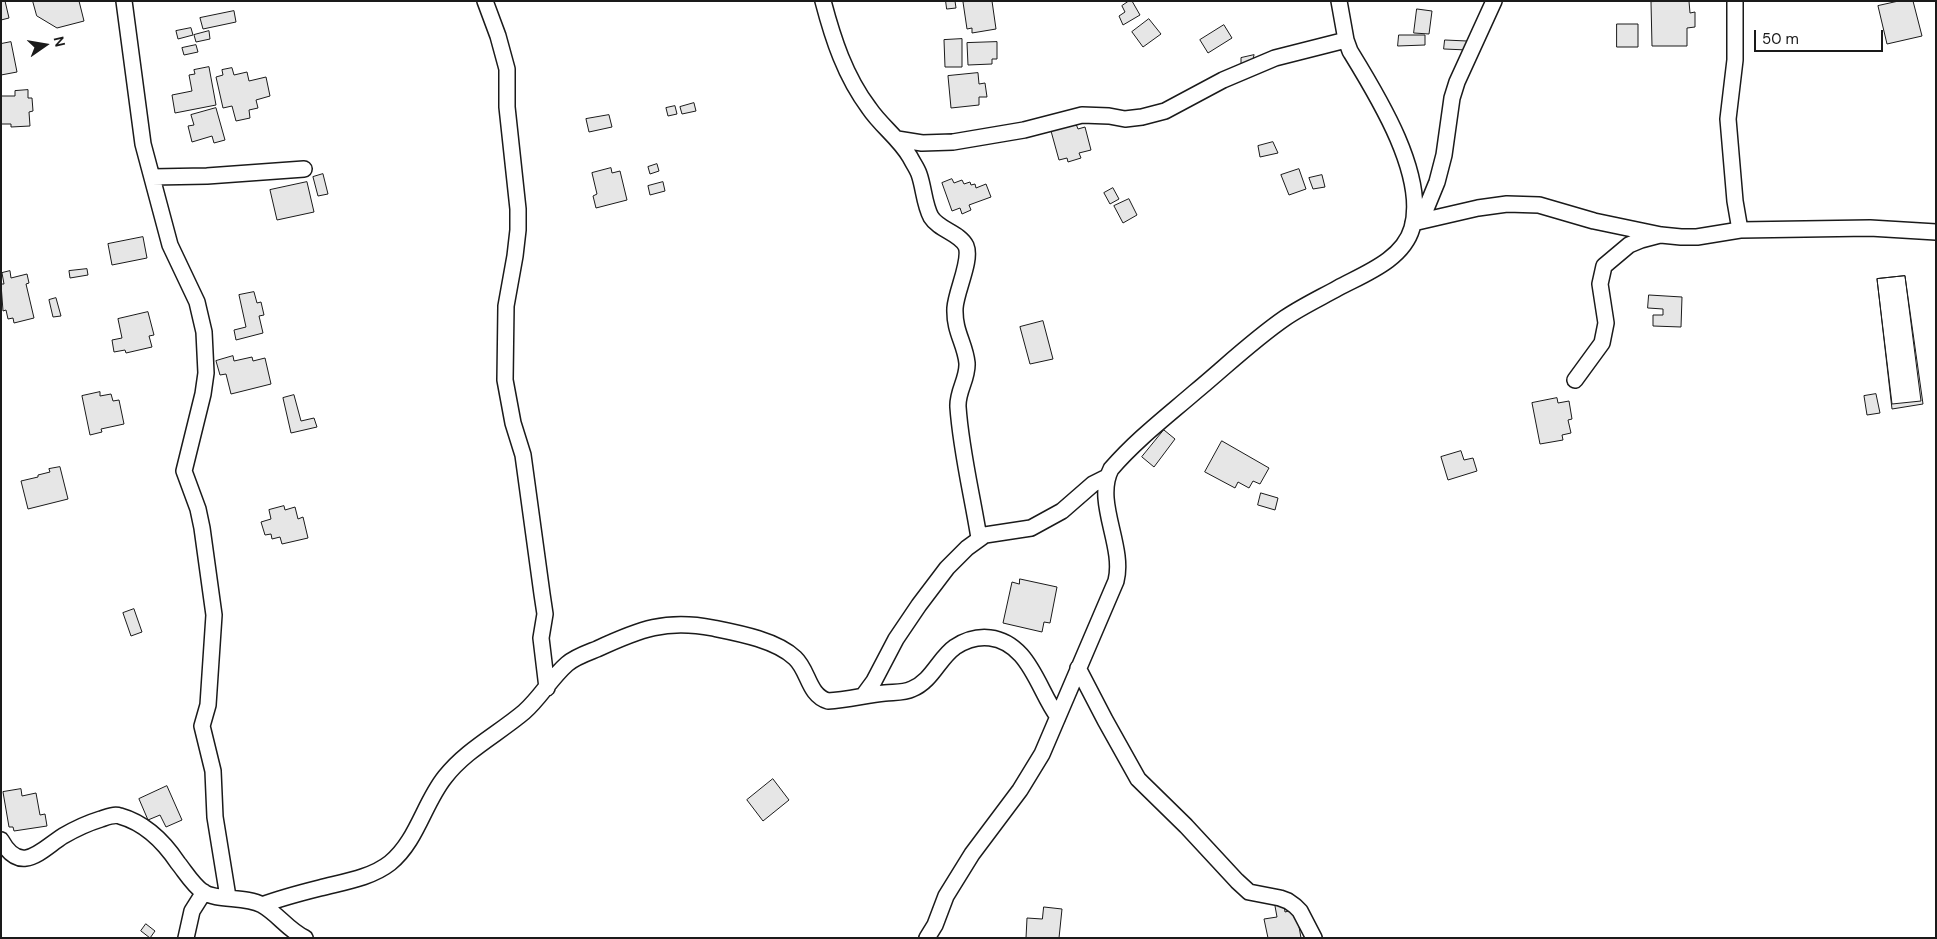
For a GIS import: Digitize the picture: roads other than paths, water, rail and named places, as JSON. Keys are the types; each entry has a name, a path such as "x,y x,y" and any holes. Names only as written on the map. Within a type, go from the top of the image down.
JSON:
{"street":[{"path":"124,1 143,144 170,245 197,302 204,332 206,373 203,394 184,471 198,509 202,528 214,615 208,705 202,726 213,771 215,817 228,897"},
{"path":"485,1 498,36 507,69 506,100 516,186 518,230 506,306 505,380 513,424 523,455 545,614 542,627 542,643 547,688"},
{"path":"823,1 839,54 855,87 869,108 897,138 918,173 932,219 962,241 967,252 955,307 957,332 964,349 967,364 966,378 958,399 958,407 962,451 980,538"},
{"path":"1339,1 1346,40 1350,51 1380,101 1406,159 1413,190 1417,222"},
{"path":"926,938 935,925 946,896 972,854 1020,790 1042,754 1118,572 1118,560 1107,504 1107,477 1111,469 1151,429 1285,318 1373,270 1392,257 1406,241 1437,182 1444,155 1452,98 1457,82 1494,1"},
{"path":"1735,1 1735,60 1728,118 1732,171 1740,230"},
{"path":"897,138 922,143 953,142 1024,130 1082,115 1109,116 1125,119 1142,117 1165,111 1224,80 1275,58 1346,40"},
{"path":"152,177 206,176 304,169"},
{"path":"1417,222 1478,208 1507,204 1539,205 1594,221 1661,235 1697,236 1740,230 1870,228 1936,232"},
{"path":"1575,380 1602,343 1606,323 1600,284 1604,266 1629,245 1661,235"},
{"path":"863,696 874,681 896,640 935,583 955,559 980,538 993,533 1015,532 1031,528 1070,506 1093,484 1107,477"},
{"path":"262,905 353,880 378,871 401,851 416,828 429,800 459,761 524,712 566,665 629,634 654,627 670,624 691,625 745,636 784,650 795,658 820,698 828,701 914,689 935,670 955,647 972,640 992,637 1006,643 1022,656 1035,675 1049,705 1058,717"},
{"path":"1078,668 1104,720 1138,779 1249,892 1280,898 1295,906 1300,911 1314,938"},
{"path":"1,840 15,856 25,858 44,852 78,828 110,816 120,816 138,824 157,837 189,877 204,892 213,896 228,897 262,905 304,938"},
{"path":"186,938 192,911 204,892"}]}
